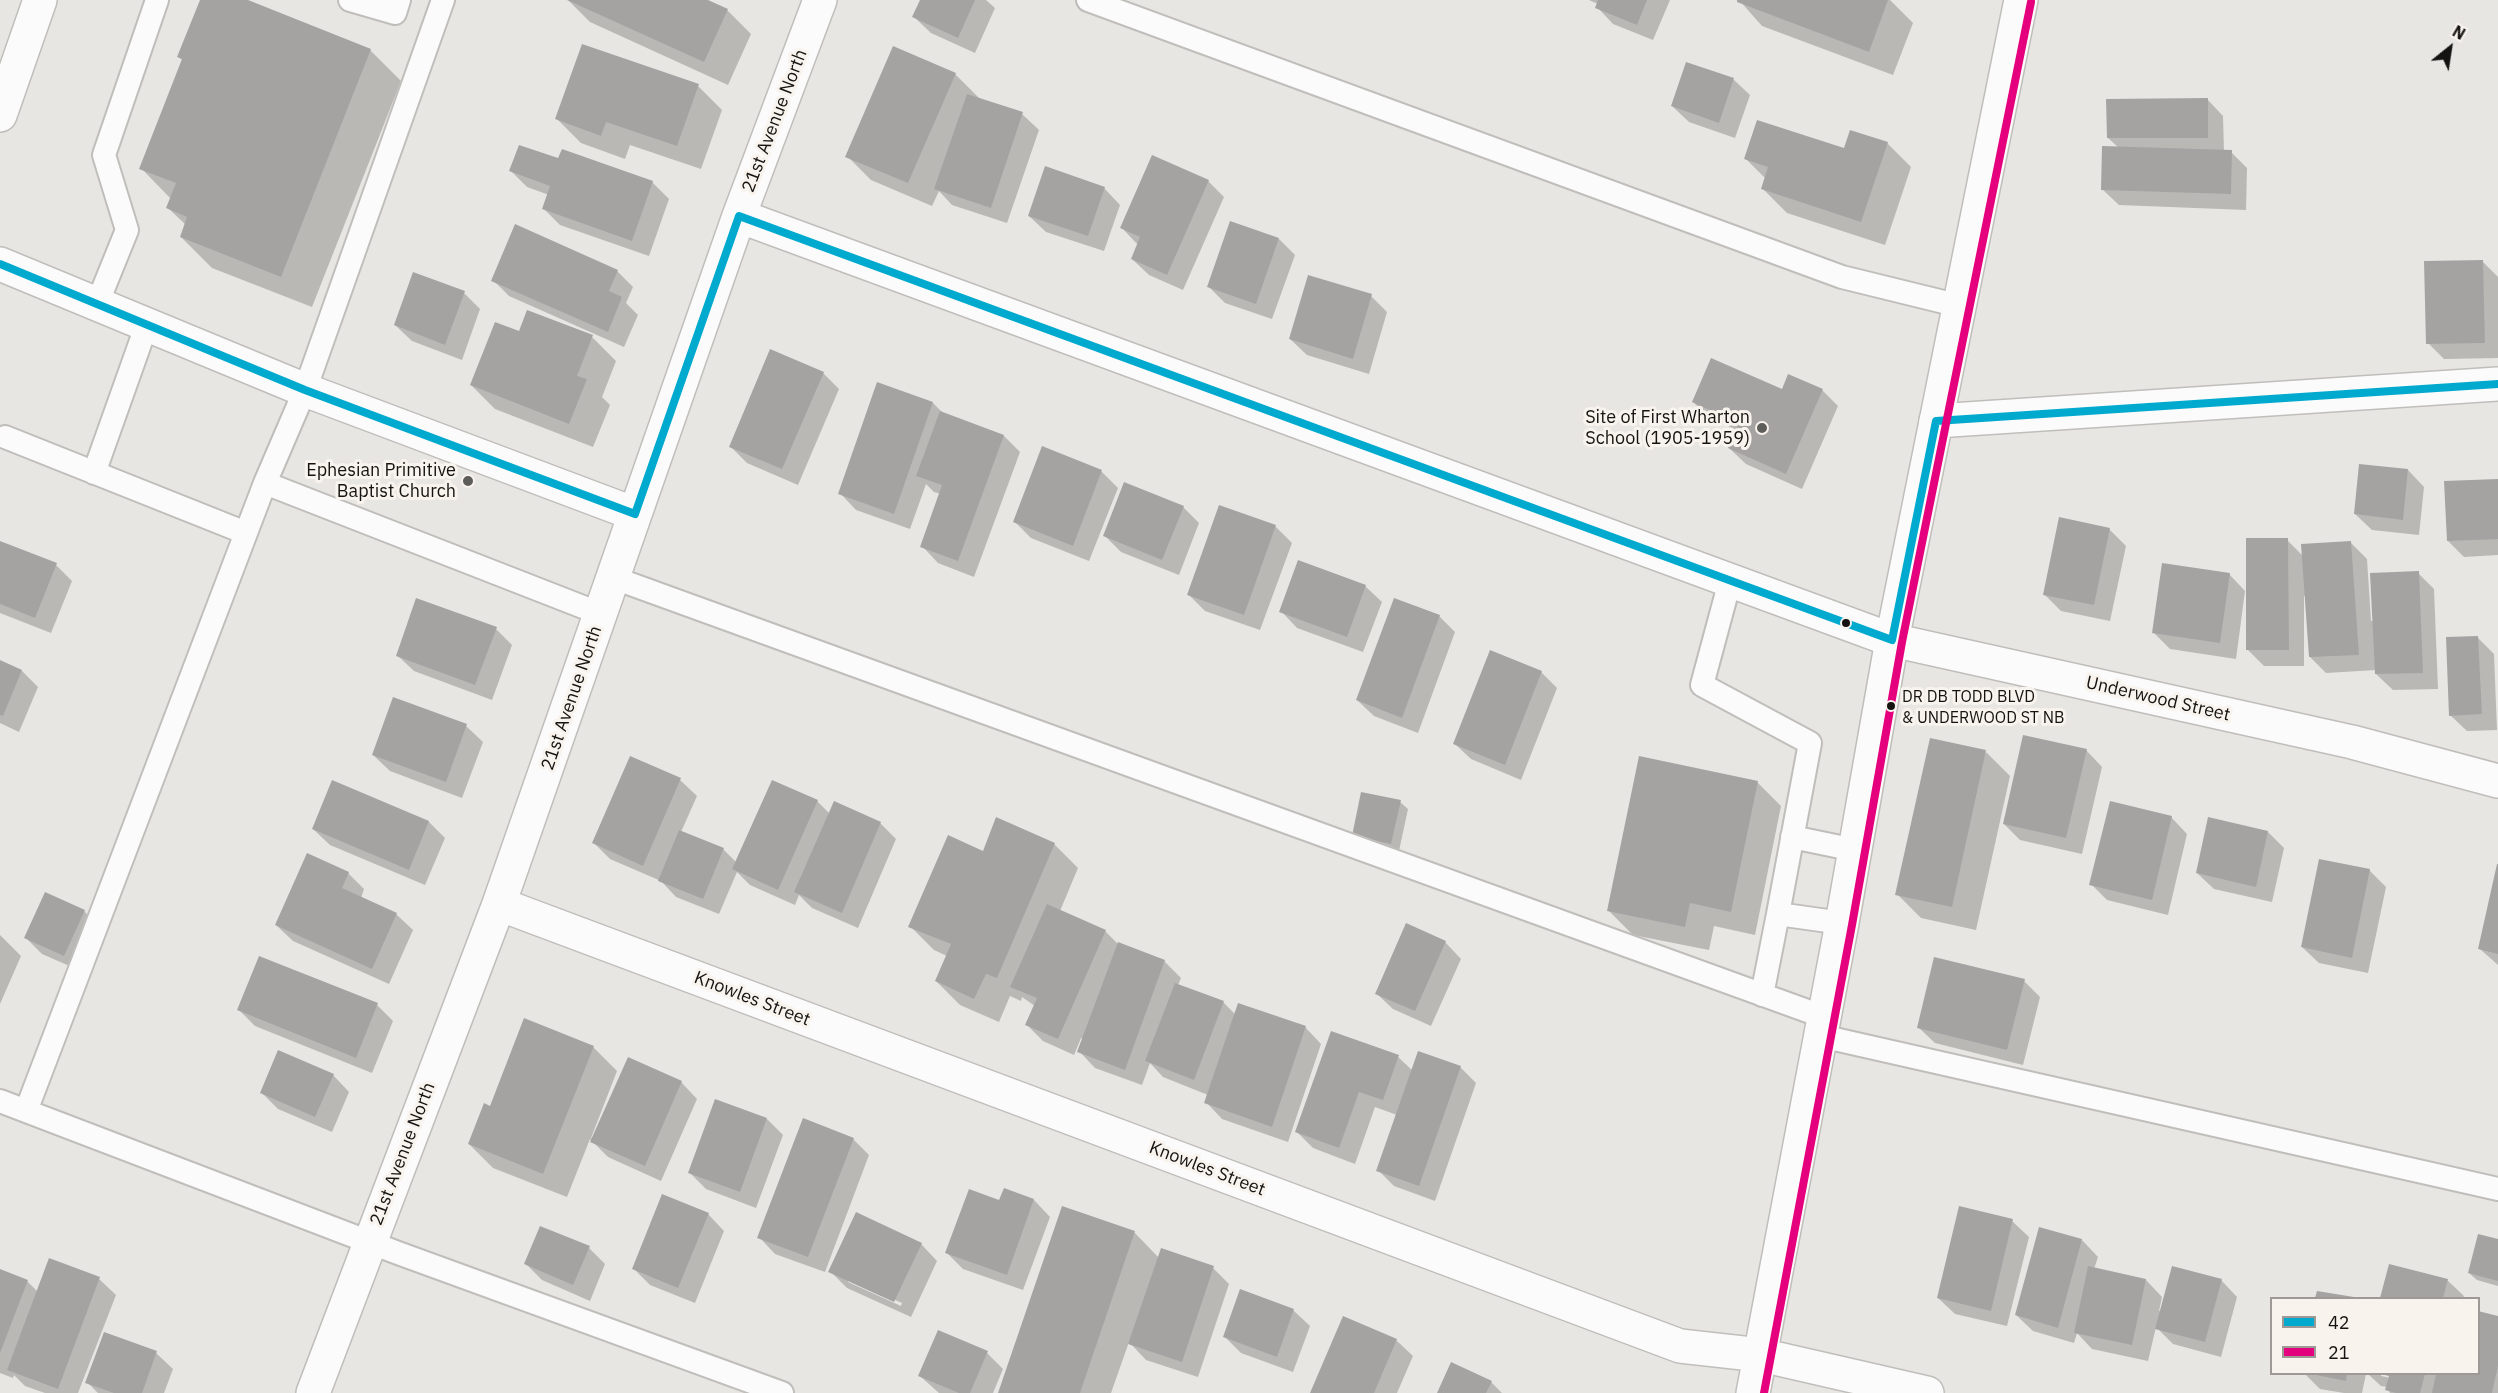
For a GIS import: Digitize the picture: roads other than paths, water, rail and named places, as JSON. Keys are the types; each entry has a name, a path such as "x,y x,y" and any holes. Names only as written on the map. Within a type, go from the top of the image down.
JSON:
{"street":[{"path":"0,115 40,0"},
{"name":"21st Avenue North","path":"314,1393 499,904 739,216 820,0"},
{"path":"1753,1393 1842,923 1892,640 2021,0"},
{"name":"Underwood Street","path":"739,216 1892,640 2352,742 2498,781"},
{"path":"0,264 305,390 635,514"},
{"path":"1936,421 2498,384"},
{"name":"Knowles Street","path":"499,904 1680,1346 1761,1355 1927,1393"}],"lane":[{"path":"97,304 128,230 104,155 157,0"},
{"path":"350,0 395,13 399,0"},
{"path":"27,1111 265,483 305,390 443,0"},
{"path":"1089,0 1842,277 1960,306"},
{"path":"94,473 147,324"},
{"path":"5,437 246,533"},
{"path":"265,483 602,614"},
{"path":"614,578 1762,995 1822,1027 2498,1189"},
{"path":"1730,580 1702,685 1810,743 1762,995"},
{"path":"1792,837 1855,850"},
{"path":"1778,915 1842,923"},
{"path":"0,1101 370,1242 782,1393"}],"place":[{"name":"Site of First Wharton School (1905-1959)","path":"1762,428"},
{"name":"Ephesian Primitive Baptist Church","path":"468,481"},
{"name":"DR DB TODD BLVD & UNDERWOOD ST NB","path":"1891,706"}]}
